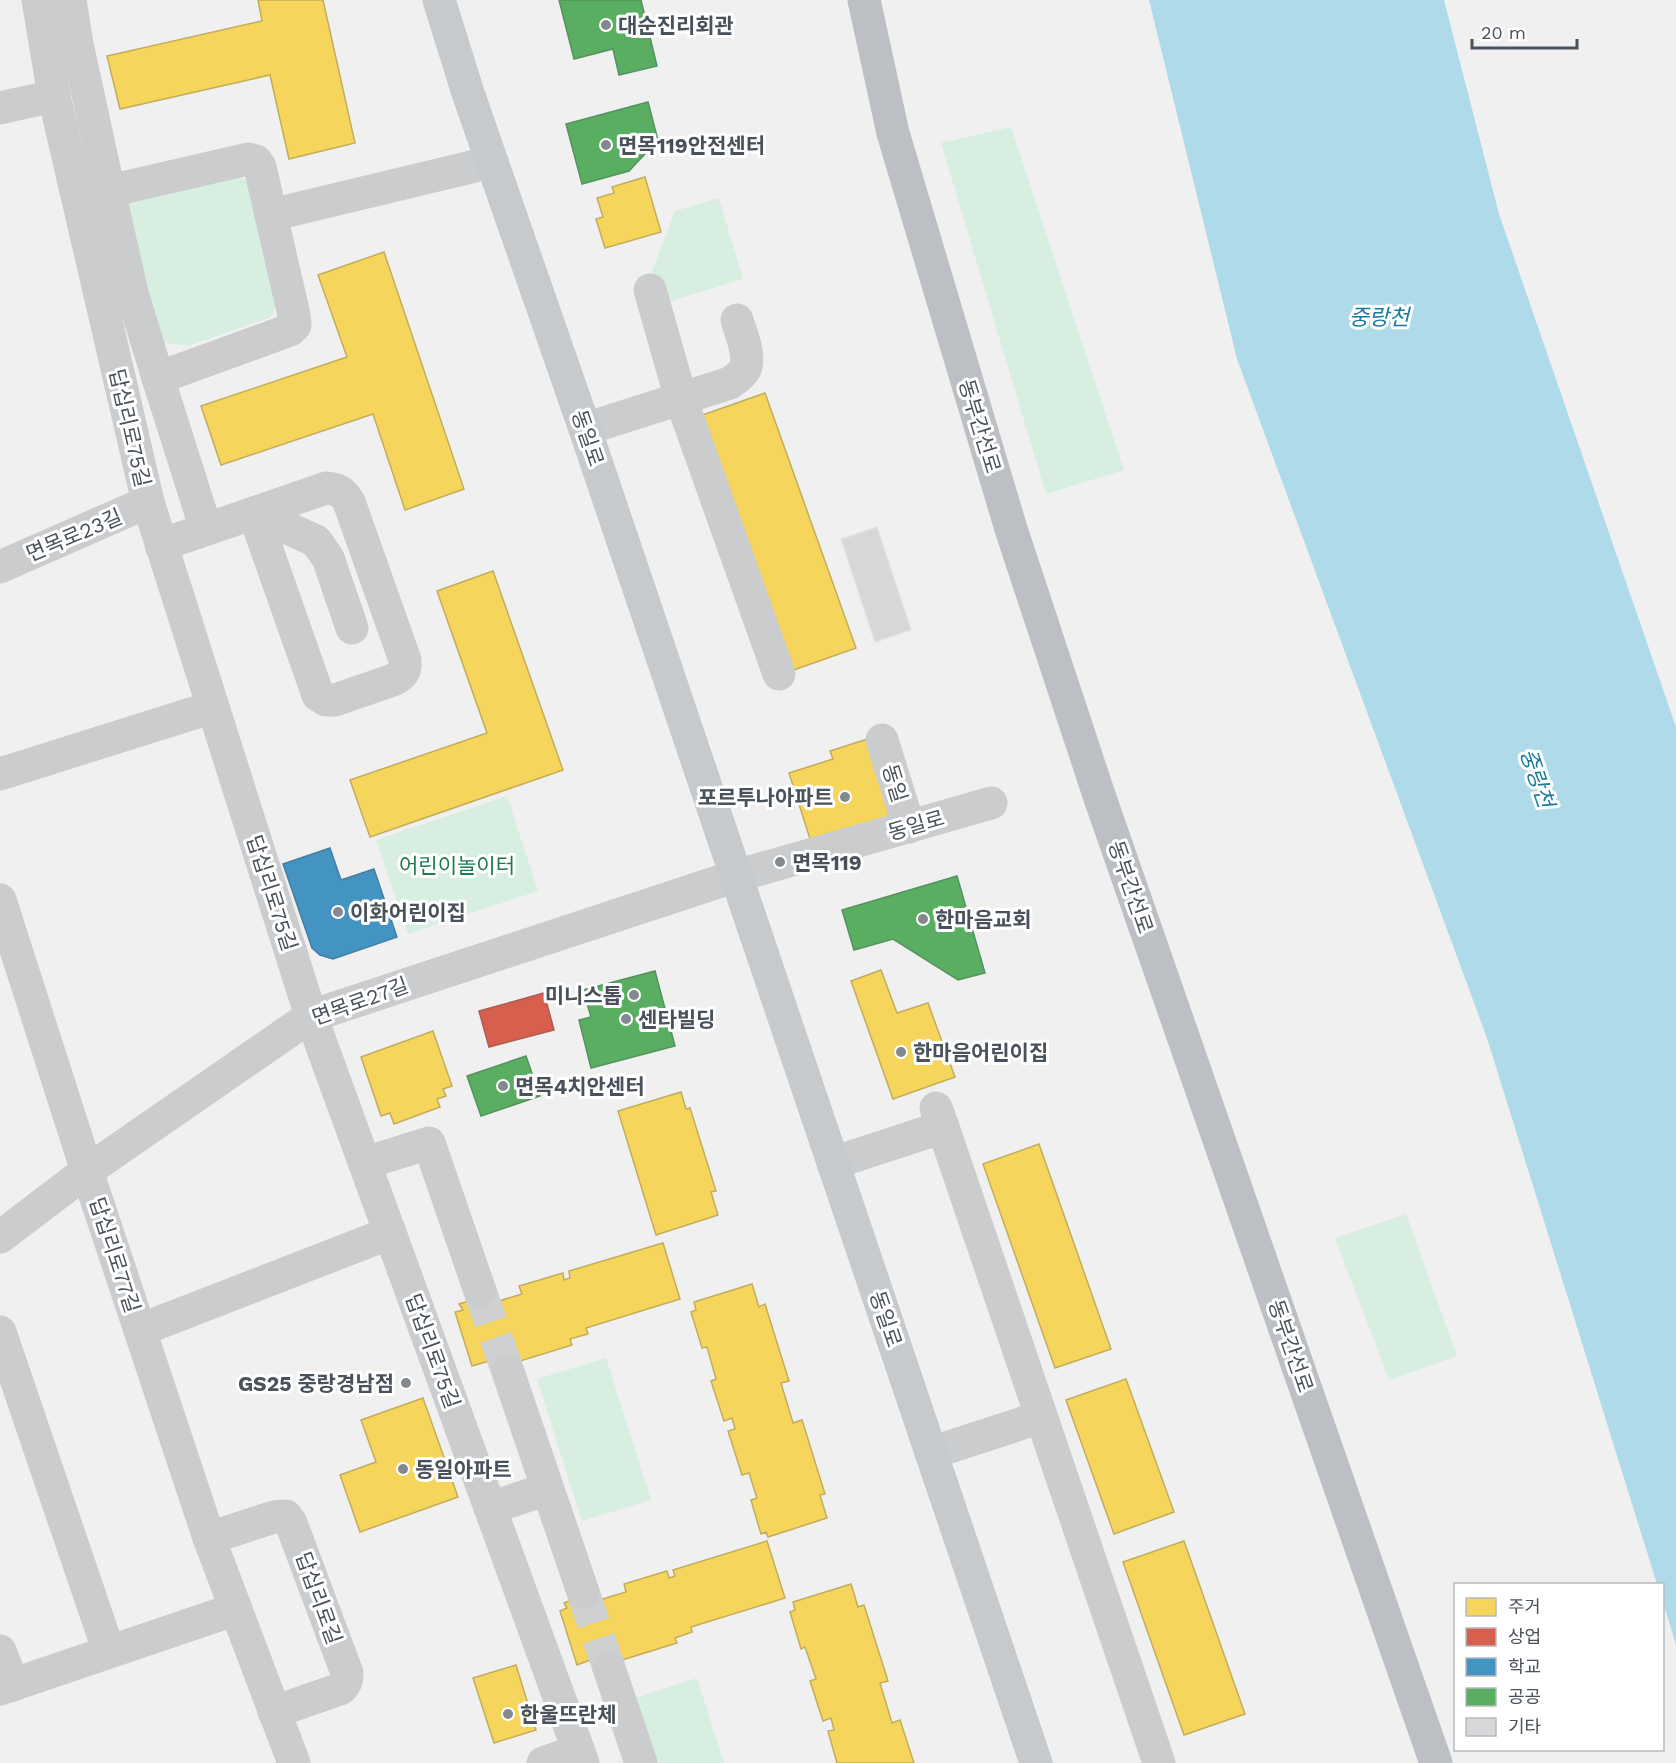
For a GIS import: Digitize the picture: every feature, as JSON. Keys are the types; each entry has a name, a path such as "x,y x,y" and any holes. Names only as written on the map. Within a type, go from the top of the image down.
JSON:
{"highway":[{"name":"동부간선로","path":"864,0 893,133 1011,529 1100,798 1436,1763"}],"main road":[{"name":"동일로","path":"439,0 468,93 585,429 1036,1763"}],"street":[{"name":"답십리로75길","path":"39,0 54,96 148,502 161,545 311,1016 580,1757"},
{"path":"70,0 77,44 132,293 206,530"},
{"path":"0,108 54,96"},
{"path":"110,192 248,159 256,161 260,167 295,324 290,330 158,378"},
{"path":"271,215 492,162"},
{"path":"650,290 681,399 779,674"},
{"path":"585,429 730,383 745,369 745,349 737,320"},
{"path":"161,545 326,488 336,489 349,502 405,660 406,668 402,676 335,699 326,700 318,695 254,513"},
{"name":"면목로23길","path":"0,567 148,502"},
{"path":"254,513 316,541 323,549 352,628"},
{"path":"0,774 213,707"},
{"name":"동일","path":"882,740 909,827"},
{"name":"동일로","path":"736,876 992,803"},
{"name":"면목로27길","path":"0,1237 87,1171 311,1016 736,876"},
{"name":"답십리로77길","path":"0,900 209,1538 294,1763"},
{"path":"833,1163 940,1117 1159,1763"},
{"path":"365,1163 429,1143 480,1291"},
{"path":"140,1330 390,1233"},
{"path":"0,1332 110,1652"},
{"path":"508,1372 583,1592"},
{"path":"931,1453 1041,1417"},
{"path":"489,1508 547,1489"},
{"name":"답십리로길","path":"209,1538 274,1517 286,1516 291,1523 347,1672 345,1685 340,1689 274,1712"},
{"path":"0,1651 6,1687 236,1609"},
{"path":"609,1668 641,1763"},
{"path":"543,1763 580,1757"}],"green space":[{"path":"1011,127 1124,470 1046,494 941,143"},
{"path":"229,176 243,178 249,184 276,307 269,318 188,346 161,342 125,209 129,201"},
{"path":"719,198 743,279 661,304 652,272 675,211"},
{"name":"어린이놀이터","path":"507,796 538,891 408,934 376,840"},
{"path":"1406,1214 1457,1356 1389,1380 1335,1238"},
{"path":"606,1358 651,1500 582,1521 537,1379"},
{"path":"697,1678 724,1763 657,1763 635,1698"}],"water":[{"name":"중랑천","path":"1149,0 1444,0 1499,214 1676,727 1676,1645 1664,1605 1664,1583 1657,1583 1487,1038 1237,359"}],"building: 주거":[{"path":"258,0 323,0 355,143 289,159 270,75 120,109 107,56 262,21"},
{"path":"645,177 661,232 605,248 596,219 603,217 597,198 614,193 612,187"},
{"path":"384,252 464,489 405,510 373,414 221,465 201,406 347,357 318,275"},
{"path":"765,393 856,648 788,672 697,417"},
{"path":"493,571 563,770 370,837 350,780 487,733 437,591"},
{"name":"포르투나아파트","path":"874,737 899,818 812,845 789,773 833,759 830,751"},
{"path":"881,970 897,1013 928,1003 955,1077 893,1099 851,981"},
{"path":"433,1031 452,1086 443,1089 446,1096 437,1099 440,1107 394,1124 390,1113 381,1116 361,1057"},
{"path":"681,1092 686,1109 690,1108 716,1191 711,1192 718,1215 656,1235 618,1111"},
{"path":"1039,1144 1111,1349 1055,1368 983,1164"},
{"path":"663,1243 680,1299 586,1328 588,1334 570,1339 572,1345 491,1370 489,1361 472,1366 455,1312 463,1310 459,1304 489,1295 492,1303 522,1294 519,1286 563,1273 564,1280 570,1278 569,1271"},
{"path":"752,1284 759,1307 765,1304 789,1381 781,1383 793,1423 802,1420 825,1494 820,1495 827,1518 768,1537 766,1532 761,1534 751,1500 757,1498 749,1473 742,1475 728,1431 735,1429 732,1418 724,1421 711,1381 716,1379 707,1347 702,1348 691,1312 696,1310 694,1302"},
{"path":"1126,1379 1174,1512 1114,1534 1066,1400"},
{"name":"동일아파트","path":"423,1398 458,1497 360,1532 340,1475 376,1462 361,1420"},
{"path":"767,1541 785,1598 691,1627 692,1632 675,1638 677,1643 596,1668 593,1659 577,1665 560,1611 567,1608 564,1603 594,1593 596,1601 626,1592 624,1584 667,1571 669,1578 675,1576 673,1570"},
{"path":"1184,1541 1245,1714 1184,1735 1123,1562"},
{"path":"851,1584 858,1607 864,1605 888,1681 880,1683 892,1723 900,1720 914,1763 837,1763 828,1731 834,1730 831,1718 823,1721 810,1681 816,1679 805,1647 801,1649 790,1612 795,1610 793,1602"},
{"name":"한울뜨란체","path":"516,1665 536,1730 494,1743 473,1678"}],"building: 상업":[{"path":"544,993 554,1030 489,1047 479,1011"}],"building: 학교":[{"path":"330,848 341,880 374,869 397,937 333,959 320,955 312,948 283,864"}],"building: 공공":[{"name":"대순진리회관","path":"559,0 641,0 657,66 619,75 613,49 574,59"},
{"path":"648,102 658,140 629,171 582,184 566,124"},
{"path":"957,876 985,973 958,980 893,939 854,950 842,910"},
{"name":"센타빌딩","path":"655,971 675,1046 591,1068 579,1020 591,1017 583,990"},
{"name":"면목4치안센터","path":"526,1056 540,1096 481,1116 467,1076"}],"building: 기타":[{"path":"877,527 911,630 875,642 841,539"}],"tunnel":[{"path":"480,1291 508,1372"},
{"path":"583,1592 609,1668"}],"place":[{"name":"대순진리회관","path":"606,25"},
{"name":"면목119안전센터","path":"606,145"},
{"name":"포르투나아파트","path":"845,797"},
{"name":"면목119","path":"780,862"},
{"name":"이화어린이집","path":"338,912"},
{"name":"한마음교회","path":"923,919"},
{"name":"미니스톱","path":"634,995"},
{"name":"센타빌딩","path":"626,1019"},
{"name":"한마음어린이집","path":"901,1052"},
{"name":"면목4치안센터","path":"503,1086"},
{"name":"GS25 중랑경남점","path":"406,1383"},
{"name":"동일아파트","path":"403,1469"},
{"name":"한울뜨란체","path":"508,1714"}]}
